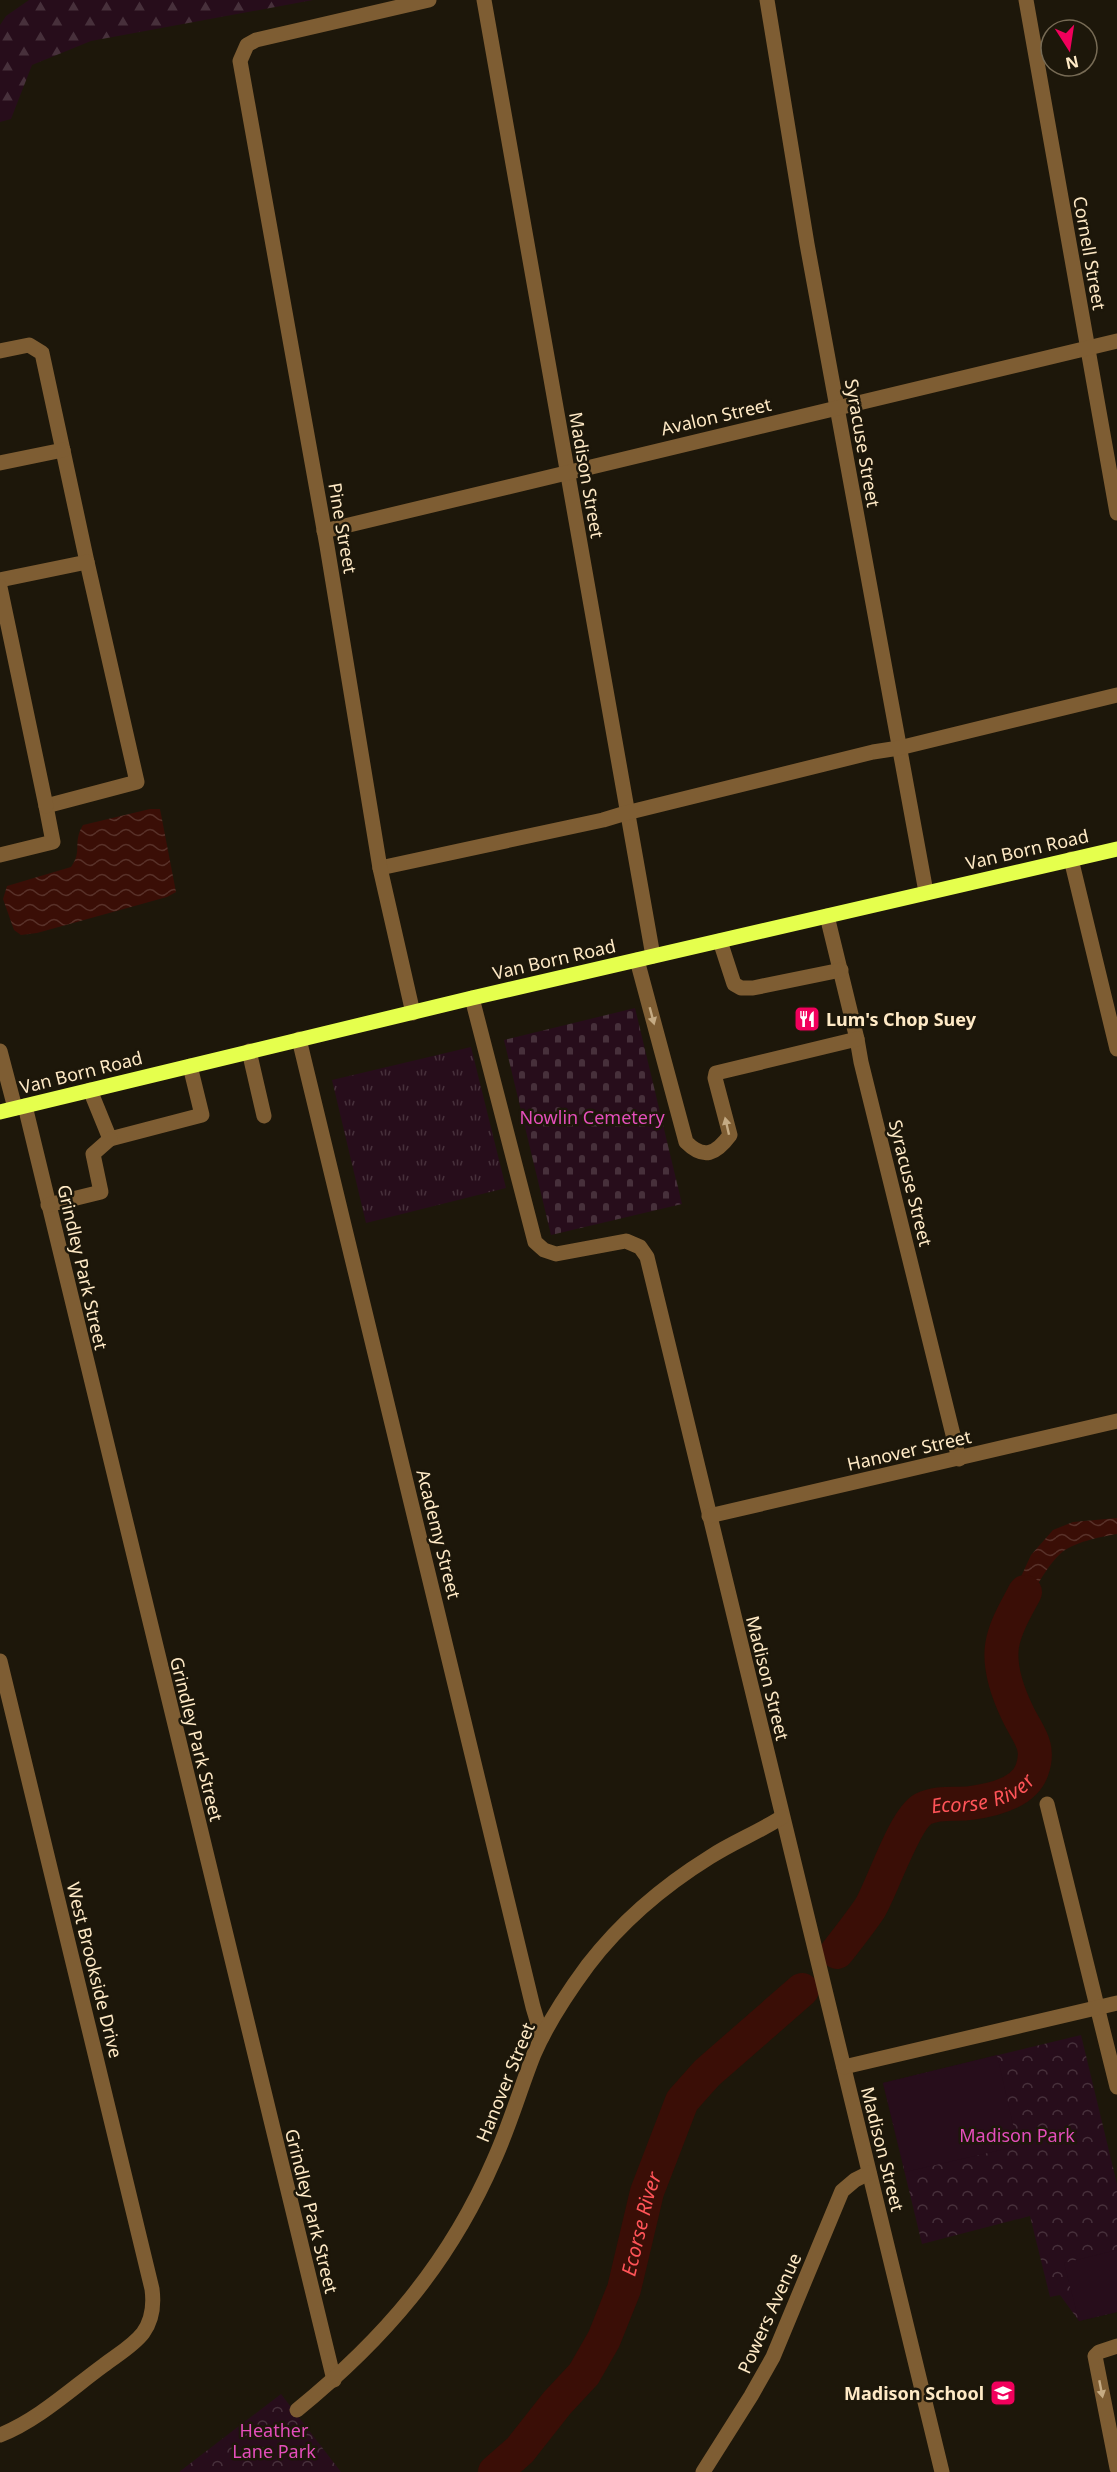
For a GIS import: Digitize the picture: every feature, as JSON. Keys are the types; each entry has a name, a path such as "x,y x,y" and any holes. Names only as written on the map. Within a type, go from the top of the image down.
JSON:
{"main road":[{"name":"Van Born Road","path":"0,1112 472,998 1117,849"}],"street":[{"name":"Pine Street","path":"413,1013 380,868 324,531 240,61 247,45 256,40 429,0"},
{"name":"Madison Street","path":"484,0 653,956"},
{"name":"Syracuse Street","path":"767,0 837,407 926,892"},
{"name":"Cornell Street","path":"1026,0 1117,513"},
{"name":"Avalon Street","path":"324,531 1117,341"},
{"path":"0,351 29,345 42,353 137,782 46,806"},
{"path":"0,463 63,450"},
{"path":"0,580 87,562"},
{"path":"0,587 53,842 0,855"},
{"path":"380,868 603,820 873,752 899,748 1117,695"},
{"path":"1071,859 1117,1049"},
{"name":"Syracuse Street","path":"827,916 959,1459"},
{"path":"720,941 734,984 741,988 840,970"},
{"path":"637,960 686,1142 694,1150 706,1153 717,1151 730,1136 715,1078 716,1073 857,1039"},
{"name":"Madison Street","path":"472,998 535,1242 544,1250 556,1254 626,1241 640,1247 647,1257 942,2472"},
{"name":"Academy Street","path":"299,1039 542,2037"},
{"name":"Grindley Park Street","path":"0,1051 20,1107 48,1205 334,2380"},
{"path":"249,1052 264,1116"},
{"path":"48,1205 101,1192 93,1155 110,1139 202,1115 190,1066"},
{"path":"90,1090 110,1139"},
{"name":"Hanover Street","path":"709,1516 1117,1421"},
{"name":"West Brookside Drive","path":"0,1661 152,2289 152,2313 149,2323 136,2340 55,2402 24,2423 0,2435"},
{"path":"1047,1804 1117,2087"},
{"name":"Hanover Street","path":"297,2410 334,2380 372,2344 432,2272 458,2232 495,2159 542,2037 560,2005 589,1963 646,1904 712,1856 782,1817"},
{"path":"843,2067 1117,2003"},
{"name":"Powers Avenue","path":"703,2472 751,2396 773,2356 842,2191 855,2180 869,2173"},
{"path":"1117,2346 1099,2352 1095,2356 1117,2468"}],"green space":[{"path":"29,0 313,0 91,41 32,65 11,119 0,122 0,25 6,16"},
{"name":"Nowlin Cemetery","path":"635,1008 682,1204 551,1235 504,1040"},
{"path":"471,1047 506,1188 366,1223 332,1080"},
{"name":"Madison Park","path":"1081,2035 1117,2184 1117,2312 1079,2321 1060,2295 1050,2297 1030,2216 922,2244 883,2083"},
{"path":"997,2055 1018,2146 905,2172 883,2083"},
{"path":"1117,2250 1117,2312 1079,2321 1064,2263"},
{"name":"Heather Lane Park","path":"281,2394 341,2472 179,2472"}],"water":[{"path":"150,809 160,809 176,892 167,897 37,933 21,935 14,930 3,899 7,886 71,867 75,861 78,837 83,825"},
{"path":"1117,1518 1117,1534 1072,1546 1053,1561 1011,1635 996,1631 1031,1555 1053,1530 1073,1522"}],"waterway":[{"name":"Ecorse River","path":"837,1952 870,1908 901,1839 923,1809 935,1805 989,1800 1015,1790 1028,1778 1034,1761 1034,1746 1008,1689 1001,1654 1011,1618 1025,1592"},
{"name":"Ecorse River","path":"495,2472 520,2450 557,2403 584,2374 604,2339 624,2289 647,2192 682,2101 707,2073 802,1990"}],"place":[{"name":"Lum's Chop Suey","path":"807,1019"},
{"name":"Madison School","path":"1003,2393"}]}
